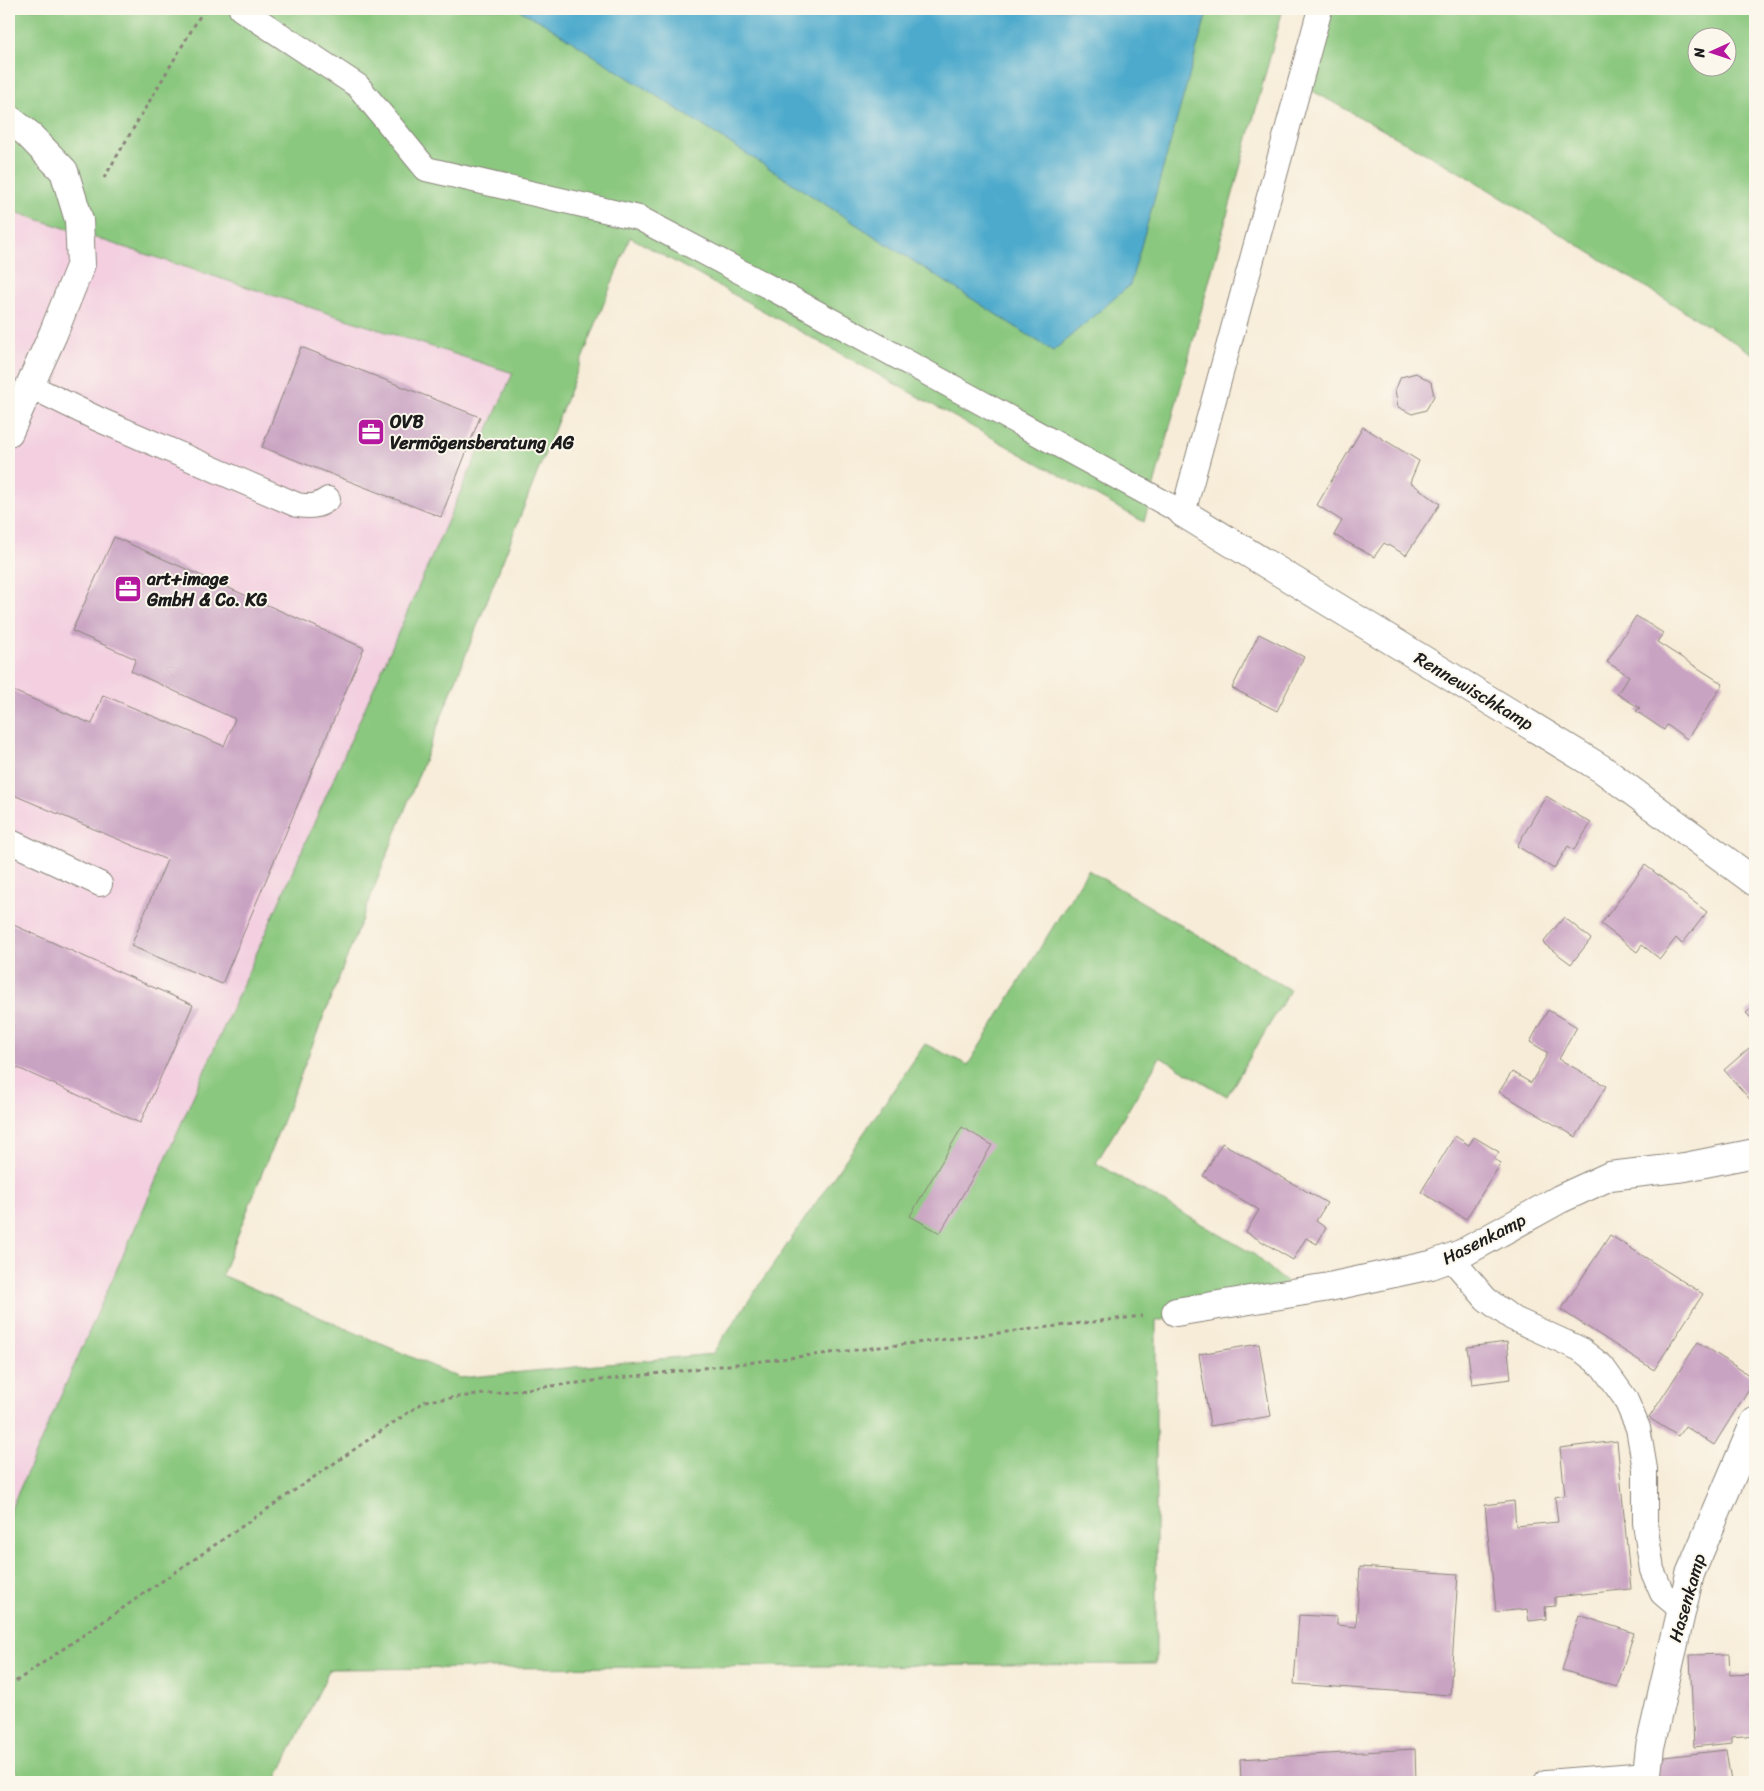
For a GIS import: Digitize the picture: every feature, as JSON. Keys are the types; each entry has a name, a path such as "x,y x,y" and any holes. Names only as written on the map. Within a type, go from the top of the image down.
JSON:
{"street":[{"path":"9,119 27,133 64,171 79,220 81,264 53,334 9,432"},
{"name":"Rennewischkamp","path":"1183,513 1602,769 1755,882"},
{"name":"Hasenkamp","path":"1176,1312 1329,1287 1430,1265 1461,1254 1560,1199 1610,1176 1685,1167 1755,1153"},
{"name":"Hasenkamp","path":"1647,1778 1650,1747 1690,1574 1755,1422"}],"lane":[{"path":"241,9 358,86 426,169 639,218 790,298 1183,513 1320,9"},
{"path":"30,386 100,420 297,505 310,507 322,504 328,499"},
{"path":"9,841 100,884"},
{"path":"1451,1258 1486,1299 1512,1318 1580,1350 1602,1366 1625,1398 1638,1428 1645,1469 1645,1522 1652,1570 1662,1593 1682,1610"},
{"path":"1546,1782 1647,1778"}],"path":[{"path":"79,220 204,9"},
{"path":"9,1686 425,1401 1176,1312"}],"shaded area":[{"path":"9,210 514,372 9,1513"}],"green space":[{"path":"9,9 1283,9 1144,522 630,237 222,1275 460,1378 712,1354 925,1044 968,1065 1088,870 1290,990 1227,1096 1160,1057 1096,1163 1255,1255 1299,1294 1156,1321 1156,1664 330,1669 275,1782 22,1782 9,1760 9,1513 513,373 9,210"},
{"path":"1331,9 1755,9 1755,355 1470,178 1309,89"}],"water":[{"path":"517,9 1208,9 1130,285 1053,351 540,21"}],"building":[{"name":"OVB Vermögensberatung AG","path":"301,347 480,417 441,517 262,447"},
{"path":"1416,373 1431,382 1434,396 1426,410 1412,414 1398,407 1395,390 1401,377"},
{"path":"1363,427 1419,461 1410,482 1440,504 1406,555 1384,543 1374,557 1334,535 1342,521 1317,505"},
{"path":"114,537 364,648 222,984 131,946 167,860 9,793 9,695 11,690 92,724 103,695 224,746 235,719 131,671 136,659 72,631"},
{"path":"1636,616 1663,633 1657,642 1723,684 1687,739 1667,725 1664,730 1636,711 1640,708 1617,694 1629,676 1607,662"},
{"path":"1259,634 1304,657 1277,711 1232,688"},
{"path":"1546,796 1591,823 1574,850 1568,846 1554,869 1517,846"},
{"path":"1645,865 1707,912 1682,944 1676,938 1660,959 1642,945 1637,952 1601,924"},
{"path":"1564,917 1591,939 1571,964 1543,943"},
{"path":"9,923 193,1005 140,1123 9,1064"},
{"path":"1755,1005 1755,1022 1746,1013"},
{"path":"1548,1010 1577,1027 1559,1059 1606,1086 1576,1137 1499,1092 1512,1072 1531,1083 1548,1053 1530,1042"},
{"path":"1755,1043 1755,1105 1724,1070"},
{"path":"962,1127 992,1145 940,1233 910,1216"},
{"path":"1455,1136 1469,1145 1474,1137 1499,1152 1494,1159 1501,1163 1466,1219 1421,1192"},
{"path":"1222,1143 1327,1203 1316,1221 1326,1228 1317,1244 1306,1238 1293,1260 1246,1232 1259,1210 1203,1176"},
{"path":"1610,1235 1703,1294 1654,1370 1561,1310"},
{"path":"1507,1342 1511,1379 1472,1384 1467,1347"},
{"path":"1698,1342 1755,1379 1714,1445 1685,1426 1678,1436 1649,1418"},
{"path":"1259,1344 1271,1416 1210,1426 1199,1354"},
{"path":"1617,1441 1631,1589 1555,1597 1555,1606 1545,1607 1546,1619 1529,1621 1527,1609 1496,1612 1485,1505 1514,1501 1516,1526 1558,1522 1555,1497 1565,1495 1560,1448"},
{"path":"1360,1567 1458,1574 1450,1695 1294,1684 1299,1615 1337,1617 1337,1625 1356,1627"},
{"path":"1579,1615 1634,1633 1617,1687 1562,1670"},
{"path":"1729,1654 1730,1675 1755,1674 1755,1735 1732,1737 1732,1743 1694,1747 1690,1655"},
{"path":"1415,1749 1416,1782 1241,1782 1240,1759"},
{"path":"1726,1750 1731,1782 1658,1782 1655,1758"}],"place":[{"name":"OVB Vermögensberatung AG","path":"371,432"},
{"name":"art+image GmbH & Co. KG","path":"128,589"}]}
